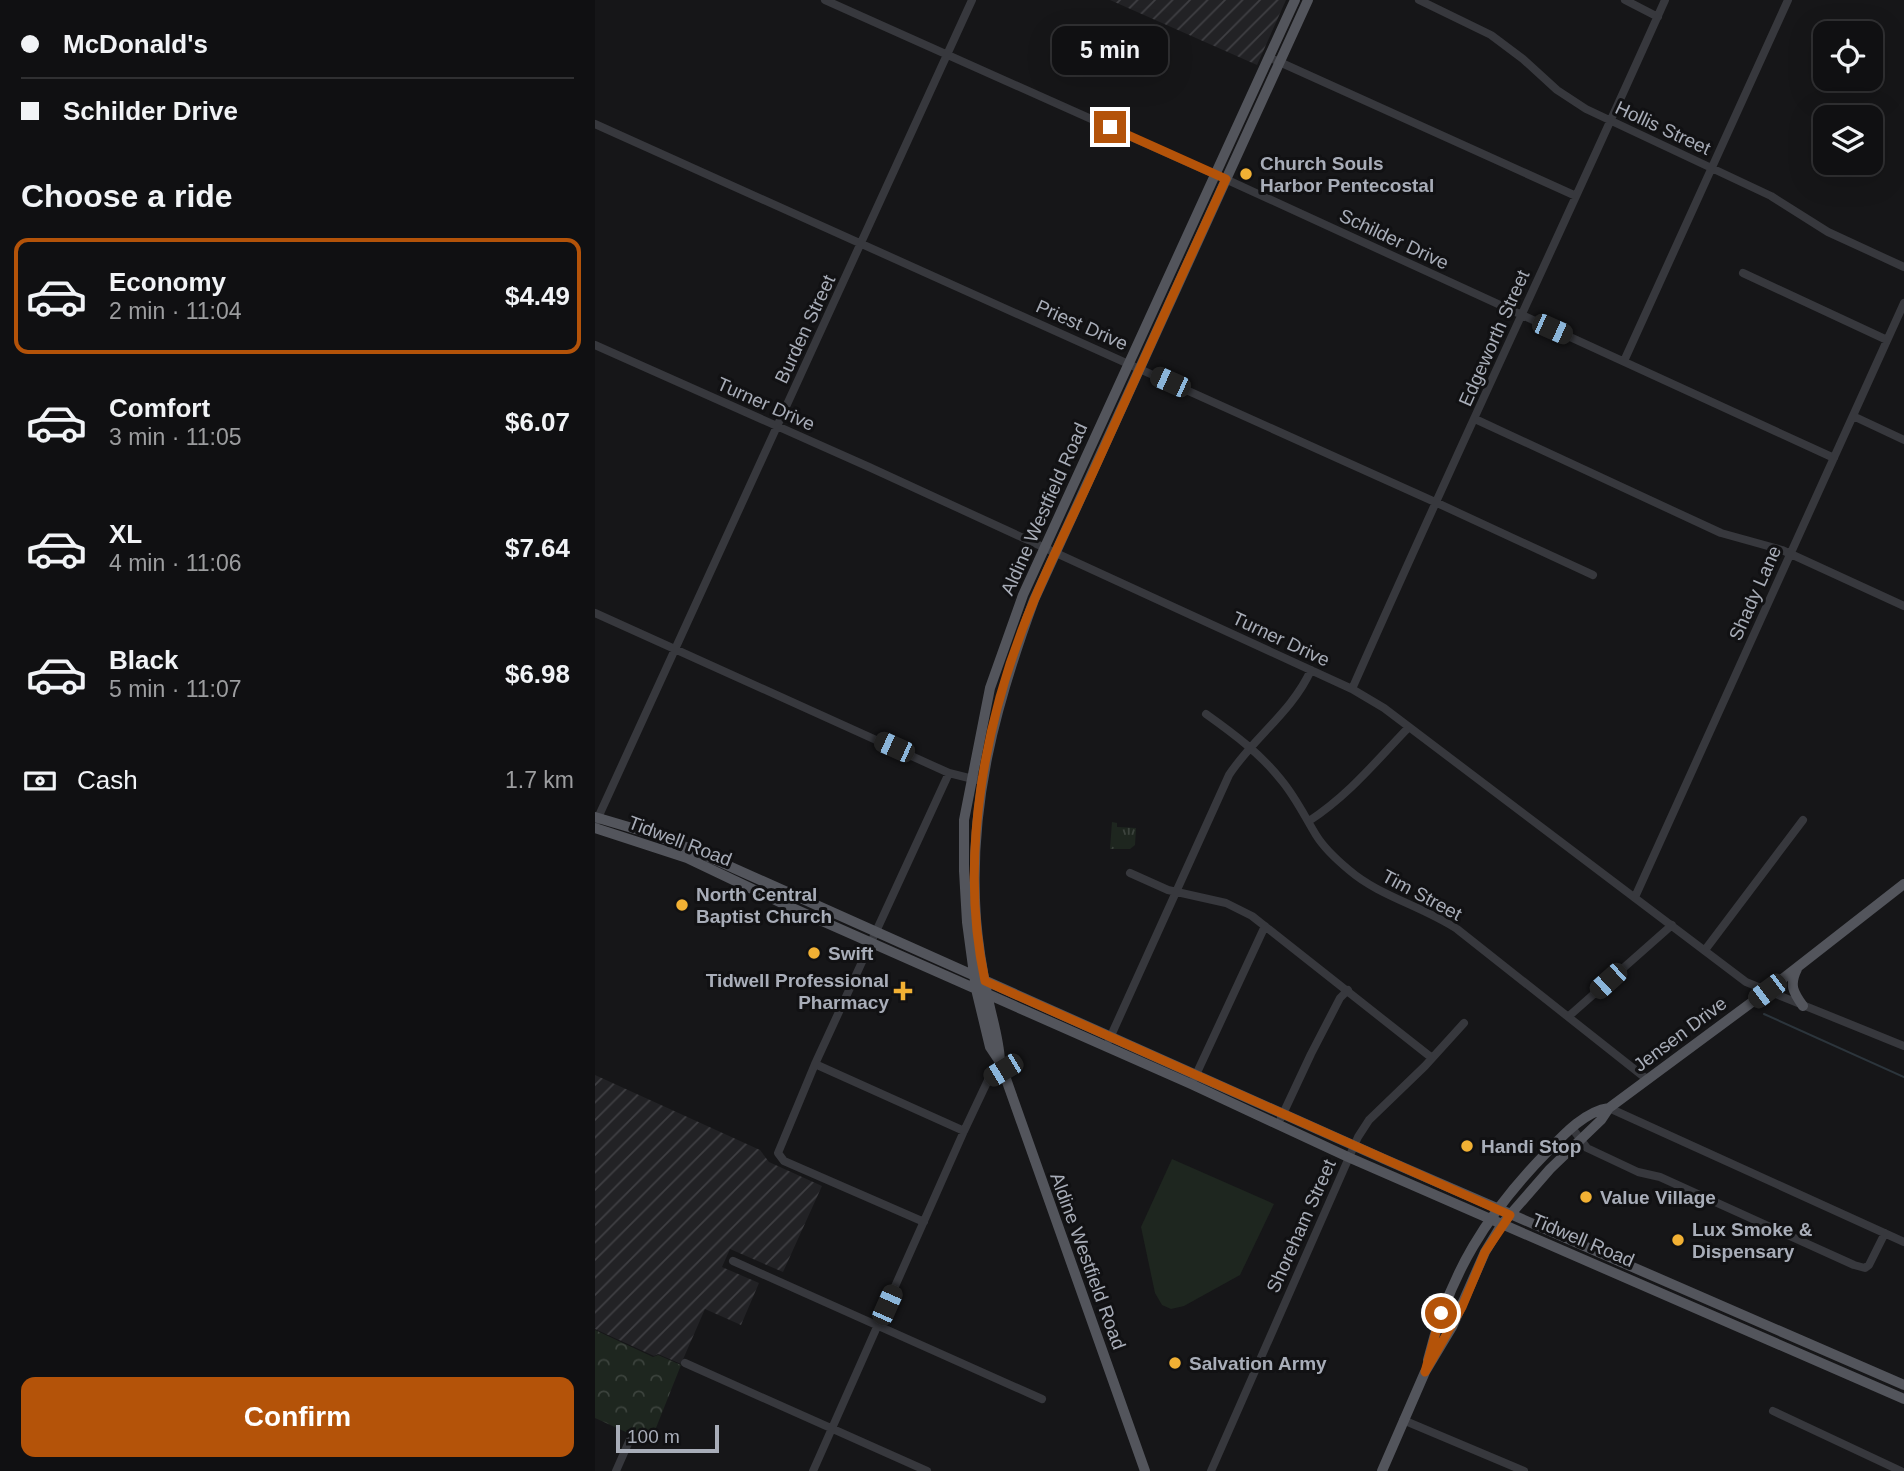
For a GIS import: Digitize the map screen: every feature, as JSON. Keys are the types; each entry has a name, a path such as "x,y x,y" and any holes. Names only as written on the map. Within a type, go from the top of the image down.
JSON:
{"main road":[{"path":"1295,0 1306,2"},
{"name":"Aldine Westfield Road","path":"1001,1066 999,1044 985,981 964,820 982,717 1019,606 1295,0"},
{"name":"Aldine Westfield Road","path":"1145,1471 1001,1066 990,1046 976,989 967,922 969,871 994,720 1034,600 1306,2"},
{"path":"1173,268 1183,273"},
{"path":"1089,454 1099,459"},
{"name":"Tidwell Road","path":"596,821 795,895 1111,1036 1278,1124 1348,1157 1904,1399"},
{"name":"Tidwell Road","path":"689,854 788,906 987,994 1106,1046 1284,1114 1904,1385"},
{"name":"Jensen Drive","path":"1382,1471 1425,1372 1452,1327 1485,1252 1502,1224 1550,1169 1601,1120 1609,1108 1767,991 1904,884"},
{"path":"788,906 795,895"},
{"path":"1797,967 1792,987 1803,1006"},
{"name":"Jensen Drive","path":"1425,1372 1447,1298 1471,1248 1489,1219 1515,1185 1572,1128 1600,1110 1609,1108"},
{"path":"1574,1256 1579,1245"},
{"path":"1625,1277 1629,1266"},
{"path":"1694,1307 1698,1296"},
{"path":"1767,1339 1772,1328"},
{"path":"1844,1373 1848,1361"}],"street":[{"name":"Schilder Drive","path":"825,0 1226,179 1834,458"},
{"name":"Burden Street","path":"596,821 972,0"},
{"name":"Hollis Street","path":"1419,0 1491,35 1557,90 1610,122 1778,199 1828,232 1904,267"},
{"path":"1625,0 1658,17"},
{"name":"Edgeworth Street","path":"1352,689 1665,0"},
{"path":"1624,361 1788,0"},
{"path":"1269,57 1576,196"},
{"name":"Priest Drive","path":"595,124 1129,363 1593,575"},
{"path":"1743,272 1887,340"},
{"name":"Shady Lane","path":"1635,897 1904,303"},
{"path":"1895,323 1904,327"},
{"name":"Turner Drive","path":"595,345 1352,689 1409,727 1746,982 1904,1046"},
{"path":"1853,416 1904,440"},
{"path":"1475,419 1721,533 1774,547 1904,606"},
{"path":"595,613 949,773 983,782"},
{"path":"1106,1046 1229,775 1294,698 1311,670"},
{"name":"Tim Street","path":"1206,714 1250,747 1284,782 1324,846 1350,871 1372,886 1446,922 1649,1080"},
{"path":"1309,821 1340,800 1409,727"},
{"path":"924,1222 784,1161 778,1153 778,1147 949,773"},
{"path":"1705,950 1803,820"},
{"path":"1131,873 1176,892 1239,908 1432,1058"},
{"path":"1569,1016 1672,925"},
{"path":"1194,1079 1265,926"},
{"path":"1278,1124 1340,998 1347,990"},
{"name":"Shoreham Street","path":"1211,1471 1354,1146 1369,1120 1464,1023"},
{"path":"815,1064 964,1131"},
{"path":"813,1471 964,1131 989,1078 1001,1066"},
{"path":"1609,1108 1904,1242"},
{"path":"1572,1128 1587,1148 1638,1172 1660,1177 1854,1265 1865,1268 1869,1265 1885,1233"},
{"path":"733,1261 1042,1399"},
{"path":"685,1363 927,1471"},
{"path":"1773,1411 1901,1471"},
{"path":"1403,1420 1524,1471"},
{"path":"616,1471 631,1437"}],"shaded area":[{"path":"1110,0 1286,0 1257,65"},
{"path":"595,1075 760,1150 769,1162 822,1186 783,1272 730,1249 722,1267 759,1283 741,1325 705,1309 681,1364 658,1354 654,1356 595,1329"}],"green space":[{"path":"1112,822 1117,823 1117,827 1136,828 1135,845 1130,849 1110,849"},
{"path":"1172,1159 1274,1204 1240,1275 1184,1306 1171,1309 1162,1305 1155,1293 1141,1227"},
{"path":"595,1330 653,1357 658,1355 681,1365 650,1443 595,1418"}],"waterway":[{"path":"1764,1014 1904,1077"}],"place":[{"name":"Church Souls Harbor Pentecostal","path":"1246,174"},
{"name":"North Central Baptist Church","path":"682,905"},
{"name":"Swift","path":"814,953"},
{"name":"Tidwell Professional Pharmacy","path":"903,991"},
{"name":"Handi Stop","path":"1467,1146"},
{"name":"Value Village","path":"1586,1197"},
{"name":"Lux Smoke & Dispensary","path":"1678,1240"},
{"name":"Salvation Army","path":"1175,1363"}],"route":[{"path":"1110,127 1226,179 1034,600 1002,691 994,720 976,836 976,921 985,981 1510,1215 1485,1252 1452,1327 1425,1372 1441,1313"}]}
